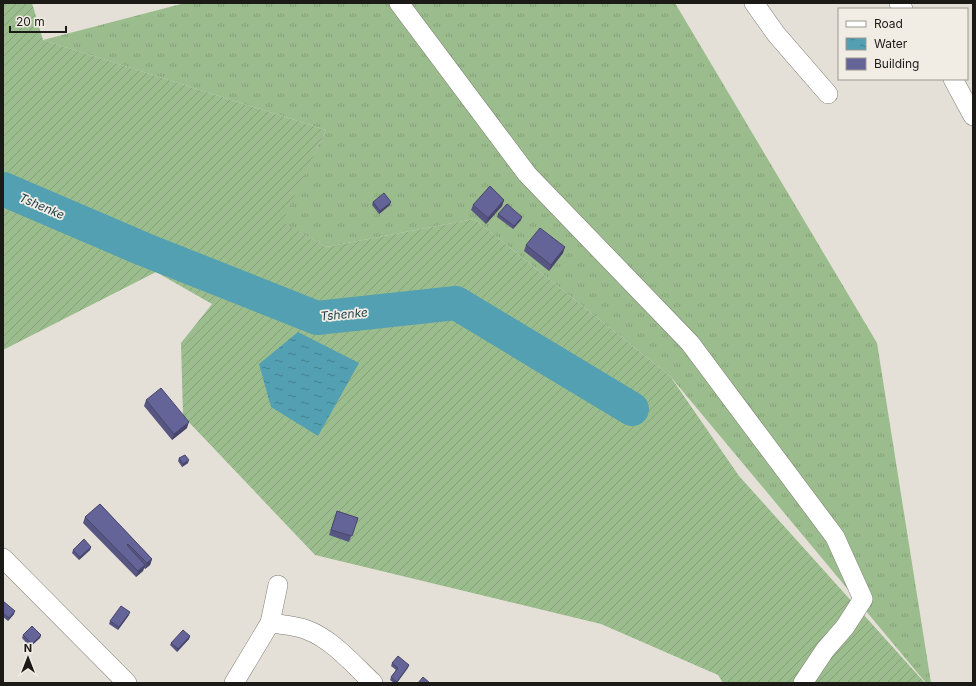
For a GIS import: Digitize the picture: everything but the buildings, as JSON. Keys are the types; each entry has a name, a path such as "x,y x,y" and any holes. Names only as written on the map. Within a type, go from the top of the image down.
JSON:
{"street":[{"path":"399,3 528,174 690,343 835,537 863,599 845,627 826,650 803,683"},
{"path":"754,3 776,34 828,94"},
{"path":"953,80 973,116"},
{"path":"3,558 127,683"},
{"path":"234,683 270,623 278,585"},
{"path":"270,623 295,626 308,630 332,645 373,683"}],"green space":[{"path":"3,3 32,3 43,40 326,130 282,222 326,247 474,219 670,376 739,476 925,683 723,683 718,675 601,624 315,555 183,416 181,343 212,304 156,272 3,350"},
{"path":"185,3 675,3 877,343 931,683 926,683 670,376 474,219 326,247 281,222 326,130 43,40"}],"water":[{"path":"298,332 359,363 318,436 271,407 259,364"}],"waterway":[{"name":"Tshenke","path":"3,189 143,249 317,318 456,303 632,409"}]}
